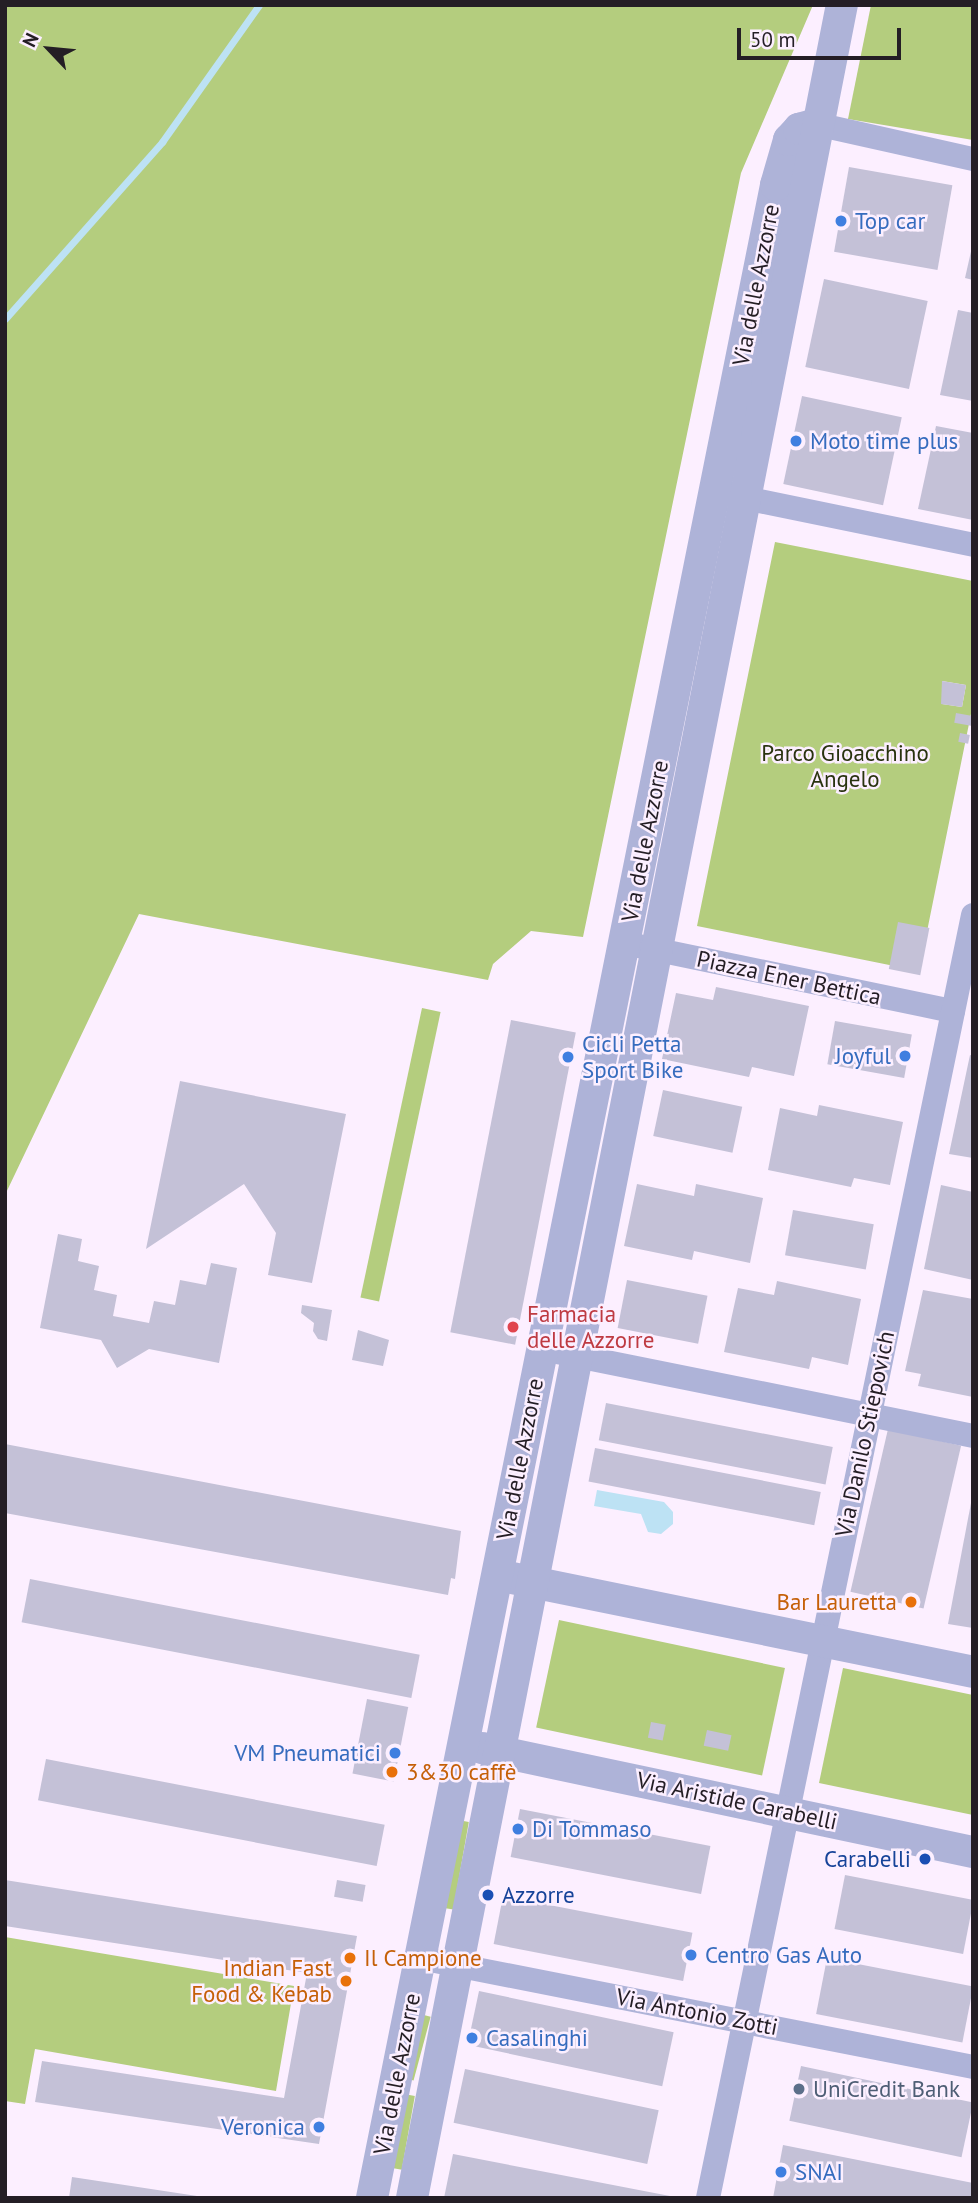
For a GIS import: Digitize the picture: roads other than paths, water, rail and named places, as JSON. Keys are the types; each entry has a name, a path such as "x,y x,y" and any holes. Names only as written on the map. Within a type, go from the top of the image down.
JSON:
{"street":[{"path":"842,5 816,124 973,159"},
{"name":"Via delle Azzorre","path":"412,2198 656,950 783,154 793,134 816,124"},
{"path":"729,494 973,545"},
{"name":"Via delle Azzorre","path":"372,2198 624,943 729,494"},
{"path":"953,1011 973,915"},
{"name":"Piazza Ener Bettica","path":"624,943 953,1011"},
{"path":"953,1011 973,989"},
{"name":"Via Danilo Stiepovich","path":"710,2191 953,1011"},
{"path":"542,1349 973,1436"},
{"path":"497,1575 973,1672"},
{"path":"463,1744 500,1751"},
{"name":"Via Aristide Carabelli","path":"500,1751 973,1852"},
{"name":"Via Antonio Zotti","path":"420,1958 973,2067"}],"water":[{"path":"597,1490 664,1502 673,1512 673,1524 661,1534 648,1532 641,1514 594,1506"}],"waterway":[{"path":"5,319 162,142 259,5"}],"place":[{"name":"Top car","path":"841,221"},
{"name":"Moto time plus","path":"796,441"},
{"name":"Joyful","path":"905,1056"},
{"name":"Cicli Petta Sport Bike","path":"568,1057"},
{"name":"Farmacia delle Azzorre","path":"513,1327"},
{"name":"Bar Lauretta","path":"911,1602"},
{"name":"VM Pneumatici","path":"395,1753"},
{"name":"3&30 caffè","path":"392,1772"},
{"name":"Di Tommaso","path":"518,1829"},
{"name":"Carabelli","path":"925,1859"},
{"name":"Azzorre","path":"488,1895"},
{"name":"Centro Gas Auto","path":"691,1955"},
{"name":"Il Campione","path":"350,1958"},
{"name":"Indian Fast Food & Kebab","path":"346,1981"},
{"name":"Casalinghi","path":"472,2038"},
{"name":"UniCredit Bank","path":"799,2089"},
{"name":"Veronica","path":"319,2127"},
{"name":"SNAI","path":"781,2172"}],"park label":[{"name":"Parco Gioacchino Angelo","path":"845,766"}]}
